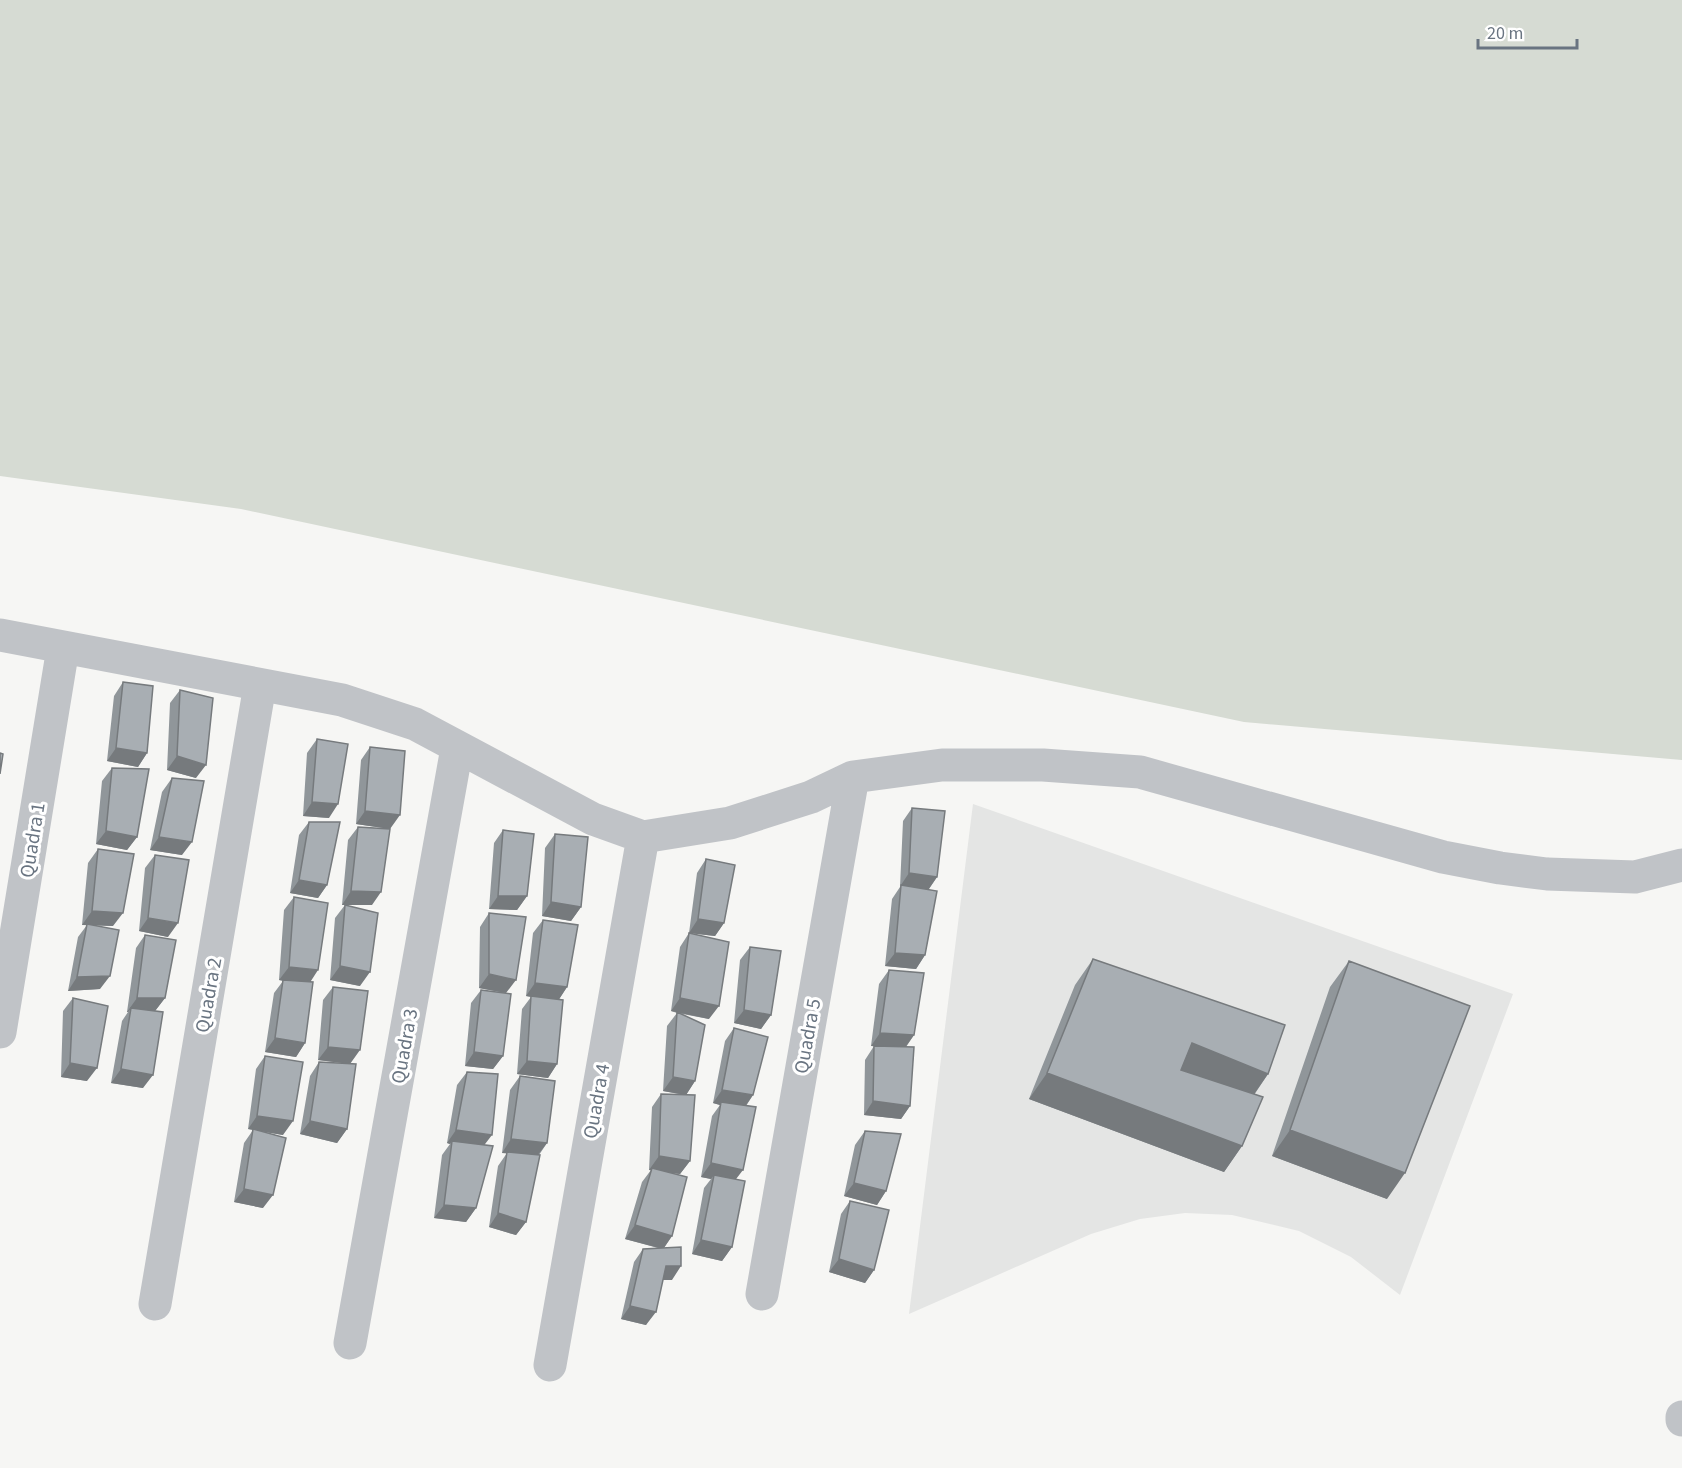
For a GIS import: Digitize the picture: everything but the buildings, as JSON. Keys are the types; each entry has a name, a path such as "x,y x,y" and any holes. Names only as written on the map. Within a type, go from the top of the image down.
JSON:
{"street":[{"path":"0,635 342,700 415,724 593,819 643,837 730,823 811,797 853,777 942,765 1043,765 1140,772 1443,857 1500,868 1546,874 1635,877 1682,865"},
{"name":"Quadra 1","path":"0,1032 63,648"},
{"name":"Quadra 2","path":"155,1304 260,685"},
{"name":"Quadra 3","path":"350,1343 457,748"},
{"name":"Quadra 5","path":"762,1294 853,777"},
{"name":"Quadra 4","path":"550,1365 643,837"}],"shaded area":[{"path":"0,0 1682,0 1682,760 1244,722 241,509 0,476"},
{"path":"973,804 1513,994 1400,1295 1351,1257 1299,1231 1232,1215 1185,1213 1140,1219 1091,1234 909,1314"}]}
